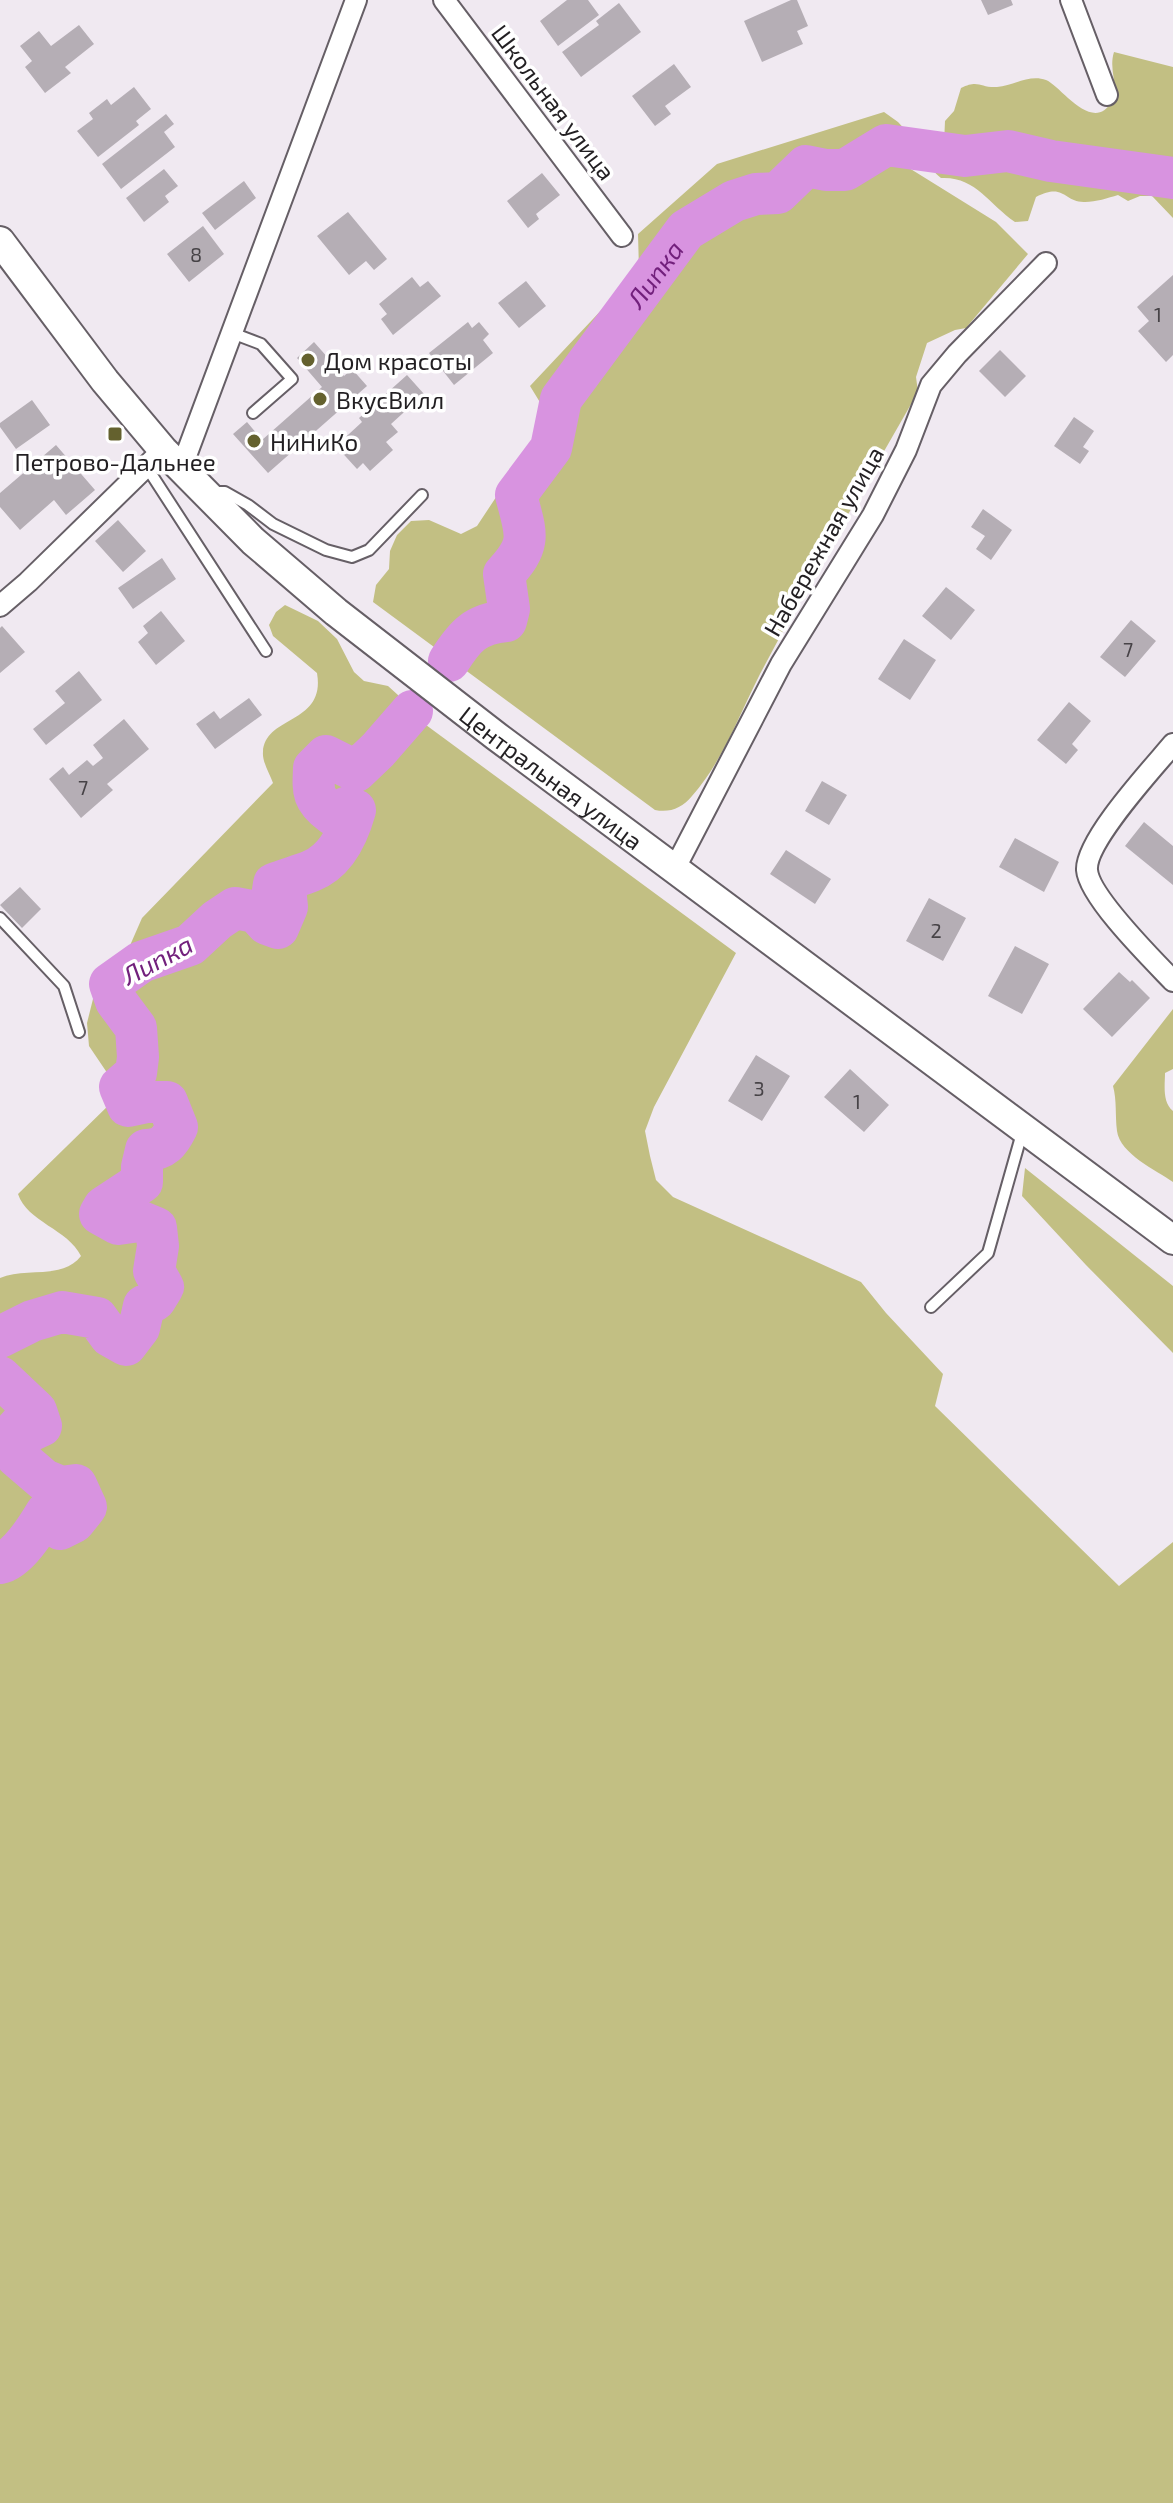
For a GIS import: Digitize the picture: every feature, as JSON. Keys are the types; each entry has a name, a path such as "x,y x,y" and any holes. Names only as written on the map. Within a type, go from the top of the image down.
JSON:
{"main road":[{"name":"Центральная улица","path":"0,241 163,462 204,492 253,541 336,612 1173,1240"}],"street":[{"path":"0,606 163,462 232,333 356,0"},
{"name":"Школьная улица","path":"444,0 622,236"},
{"path":"1071,0 1107,95"},
{"name":"Набережная улица","path":"675,868 781,664 873,515 906,450 931,385 1046,263"},
{"path":"1173,744 1088,855 1087,871 1092,887 1173,981"}],"lane":[{"path":"232,333 261,344 292,379 253,413"},
{"path":"163,462 266,651"},
{"path":"204,492 225,492 273,524 326,550 352,557 369,550 422,495"},
{"path":"0,918 64,986 79,1032"},
{"path":"931,1307 988,1253 1023,1127"}],"shaded area":[{"path":"1114,52 1173,67 1173,218 1152,196 1140,196 1128,201 1118,195 1085,202 1053,192 1036,197 1028,221 1015,222 972,186 941,178 933,169 932,149 944,144 945,121 954,111 961,88 976,84 997,87 1027,79 1046,80 1078,106 1096,113 1104,110 1114,96"},
{"path":"884,112 910,135 901,163 996,222 1028,254 966,328 927,343 916,377 918,392 779,638 722,753 684,804 671,810 655,810 373,602 376,585 389,569 390,551 397,535 411,521 429,520 461,534 477,526 549,417 530,386 639,270 638,234 717,164"},
{"path":"285,605 318,621 337,639 354,672 364,681 388,686 398,695 404,732 414,738 426,725 736,953 654,1107 645,1131 656,1180 673,1197 861,1282 943,1374 935,1406 1119,1586 1173,1542 1173,2503 0,2503 0,1278 54,1271 81,1256 67,1239 30,1212 18,1194 114,1100 114,1083 89,1046 87,1023 99,975 128,950 142,918 273,783 263,756 266,740 313,702 317,673 273,636 269,625 276,612"},
{"path":"1173,1009 1173,1069 1165,1073 1165,1088 1167,1103 1173,1111 1173,1182 1132,1154 1120,1139 1113,1086"},
{"path":"1025,1168 1173,1286 1173,1353 1022,1196"}],"building":[{"path":"567,0 588,0 599,15 558,46 540,21"},
{"path":"797,0 808,26 797,31 803,44 762,62 744,21"},
{"path":"981,0 1011,0 1013,5 988,15"},
{"path":"619,3 641,32 581,77 562,52 599,25 596,21"},
{"path":"79,25 94,44 65,67 71,73 45,93 25,67 32,61 20,46 39,31 51,46"},
{"path":"674,64 691,87 665,106 671,114 655,126 632,96"},
{"path":"134,87 151,109 136,121 139,125 98,157 77,131 93,119 89,113 107,99 111,105"},
{"path":"166,114 174,124 164,132 175,147 121,189 102,164"},
{"path":"164,169 178,186 165,196 169,202 144,222 126,198"},
{"path":"542,173 560,195 536,214 539,219 528,228 507,201"},
{"path":"244,181 256,198 215,230 202,213"},
{"path":"348,212 387,259 374,270 366,261 349,275 317,236"},
{"path":"203,226 224,254 189,282 167,254"},
{"path":"1173,275 1173,355 1166,362 1138,331 1149,321 1137,307"},
{"path":"412,277 420,287 428,281 441,296 393,335 381,319 387,314 379,304"},
{"path":"526,281 546,306 519,328 498,303"},
{"path":"468,322 472,328 479,322 489,334 483,340 493,353 454,385 429,353"},
{"path":"314,342 344,376 352,369 367,386 268,473 233,434 247,422 262,440 322,387 297,358"},
{"path":"1000,350 1026,376 1005,397 979,371"},
{"path":"407,375 424,394 391,424 398,432 386,442 393,450 370,471 363,463 357,469 336,446 362,422 359,418"},
{"path":"32,400 50,425 16,449 0,423"},
{"path":"1074,417 1094,431 1083,447 1089,451 1080,464 1054,446"},
{"path":"56,445 95,490 66,515 54,500 20,530 0,507 0,493"},
{"path":"983,509 1012,530 991,560 976,549 985,536 971,527"},
{"path":"118,520 146,551 123,572 95,541"},
{"path":"162,558 176,579 133,609 118,588"},
{"path":"946,587 975,610 951,640 922,616"},
{"path":"161,611 185,641 156,665 138,642 148,633 143,626"},
{"path":"1131,620 1156,641 1125,677 1100,657"},
{"path":"2,626 25,652 0,673 0,628"},
{"path":"904,639 936,660 910,700 878,679"},
{"path":"79,671 102,700 46,745 33,729 65,703 55,691"},
{"path":"249,698 262,715 215,749 196,724 214,711 220,719"},
{"path":"1069,702 1091,721 1072,744 1078,750 1066,764 1037,740"},
{"path":"124,719 149,749 107,784 113,790 81,818 49,779 63,767 69,775 87,760 93,766 103,758 93,745"},
{"path":"822,781 847,795 829,825 805,811"},
{"path":"1144,822 1173,846 1173,885 1125,846"},
{"path":"1015,838 1059,862 1044,892 999,867"},
{"path":"786,850 831,879 815,904 770,874"},
{"path":"20,887 41,909 22,928 0,905"},
{"path":"929,898 966,918 943,961 906,941"},
{"path":"1015,946 1049,964 1022,1014 988,996"},
{"path":"1119,972 1150,998 1112,1037 1083,1009"},
{"path":"756,1055 790,1076 762,1121 728,1101"},
{"path":"850,1069 889,1105 864,1132 824,1097"}],"waterway":[{"name":"Липка","path":"449,661 460,645 479,628 506,621 509,609 504,574 520,554 525,538 516,495 551,448 561,399 686,230 734,201 756,194 778,193 806,166 845,170 886,145 965,156 1008,151 1051,161 1173,178"},
{"name":"Липка","path":"0,1337 32,1321 62,1312 97,1318 110,1336 126,1345 139,1328 144,1306 155,1300 163,1287 154,1271 158,1246 156,1228 139,1221 118,1224 100,1214 104,1207 142,1182 146,1150 166,1144 177,1127 167,1102 128,1106 120,1087 136,1073 136,1028 116,1001 110,984 141,962 190,945 235,908 256,912 267,924 278,928 287,907 286,897 272,897 274,884 311,871 327,861 345,838 355,810 348,807 332,814 321,804 314,789 314,768 326,756 356,771 412,711"},
{"name":"Липка","path":"0,1377 36,1411 41,1426 30,1431 20,1425 9,1437 16,1456 44,1480 61,1487 76,1485 86,1507 74,1522 60,1529 56,1516 46,1513 20,1550 0,1563"}],"place":[{"name":"Дом красоты","path":"308,360"},
{"name":"ВкусВилл","path":"320,399"},
{"name":"Петрово-Дальнее","path":"115,434"},
{"name":"НиНиКо","path":"254,441"}]}
